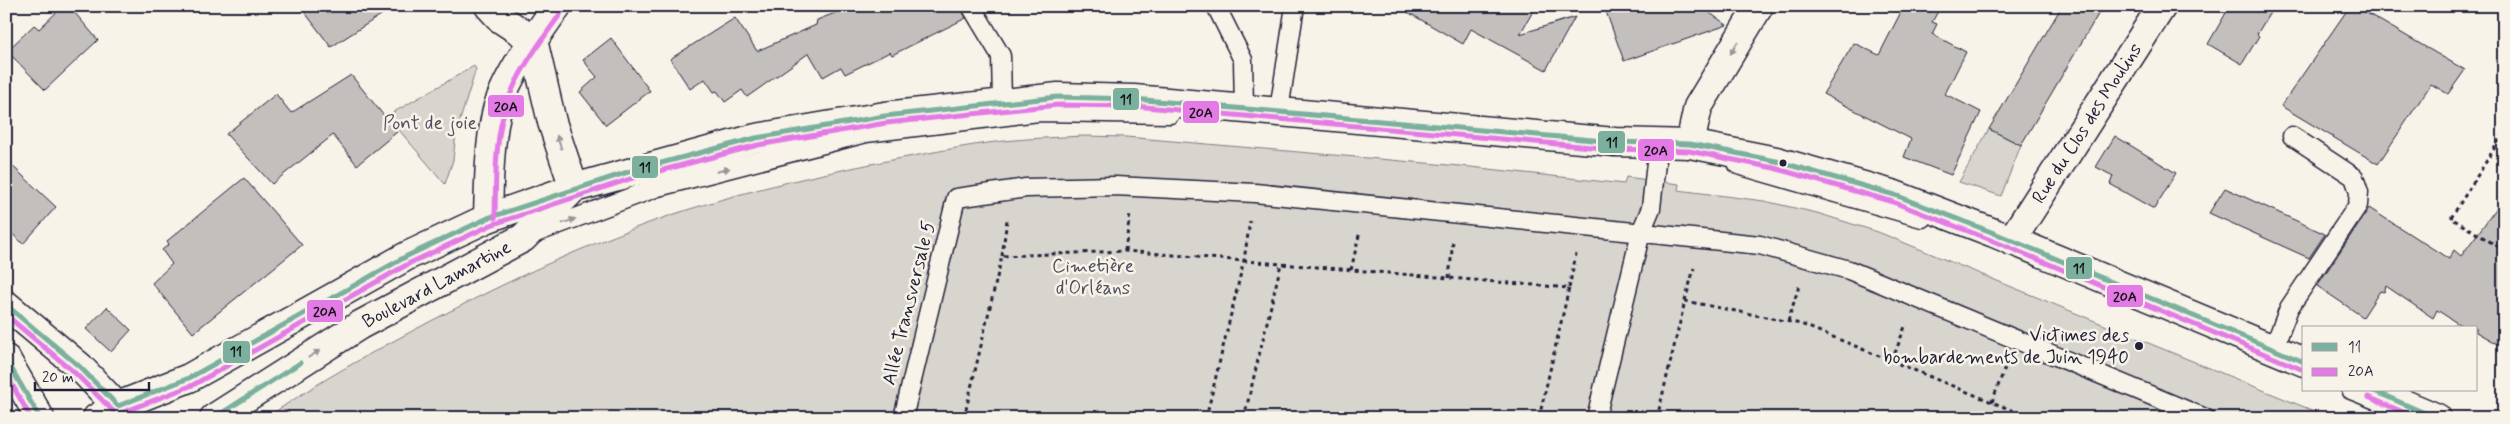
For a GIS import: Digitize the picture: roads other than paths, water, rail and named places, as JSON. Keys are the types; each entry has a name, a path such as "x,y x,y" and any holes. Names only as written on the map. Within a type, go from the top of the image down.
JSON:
{"street":[{"path":"489,6 501,19 534,40 552,122 574,188"},
{"path":"488,218 491,152 496,112 504,91 534,40 557,6"},
{"path":"1690,144 1698,107 1759,6"},
{"name":"Rue du Clos des Moulins","path":"2011,241 2162,6"},
{"name":"Boulevard Lamartine","path":"115,414 189,378 407,256 488,218 574,188 756,138 885,116 1002,102 1058,98 1134,99 1244,107 1614,142 1690,144 1776,161 1894,195 2011,241 2302,361"},
{"name":"Boulevard Lamartine","path":"214,418 360,325 523,238 574,188"},
{"path":"6,305 80,367 115,414"},
{"path":"6,360 40,418"},
{"path":"2376,392 2437,418"}],"lane":[{"path":"971,6 1001,56 1002,102"},
{"path":"1216,6 1243,60 1244,107"},
{"path":"1280,110 1294,6"},
{"path":"523,238 658,187 866,133 1039,112 1257,116 1444,135 1708,157 1944,224 2302,370"},
{"path":"2273,350 2289,308 2358,205 2359,192 2354,177 2292,136"},
{"path":"1596,418 1641,232 1651,208 1656,163"},
{"name":"Allée Transversale 5","path":"903,418 956,198 1026,188 1134,186 1255,193 1641,232"},
{"path":"1641,232 1760,245 1849,270 2205,418"},
{"path":"2356,392 2418,418"}],"place":[{"name":"Victimes des bombardements de Juin 1940","path":"2139,346"}],"park label":[{"name":"Pont de joie","path":"430,123"},
{"name":"Cimetière d'Orléans","path":"1093,277"}]}
